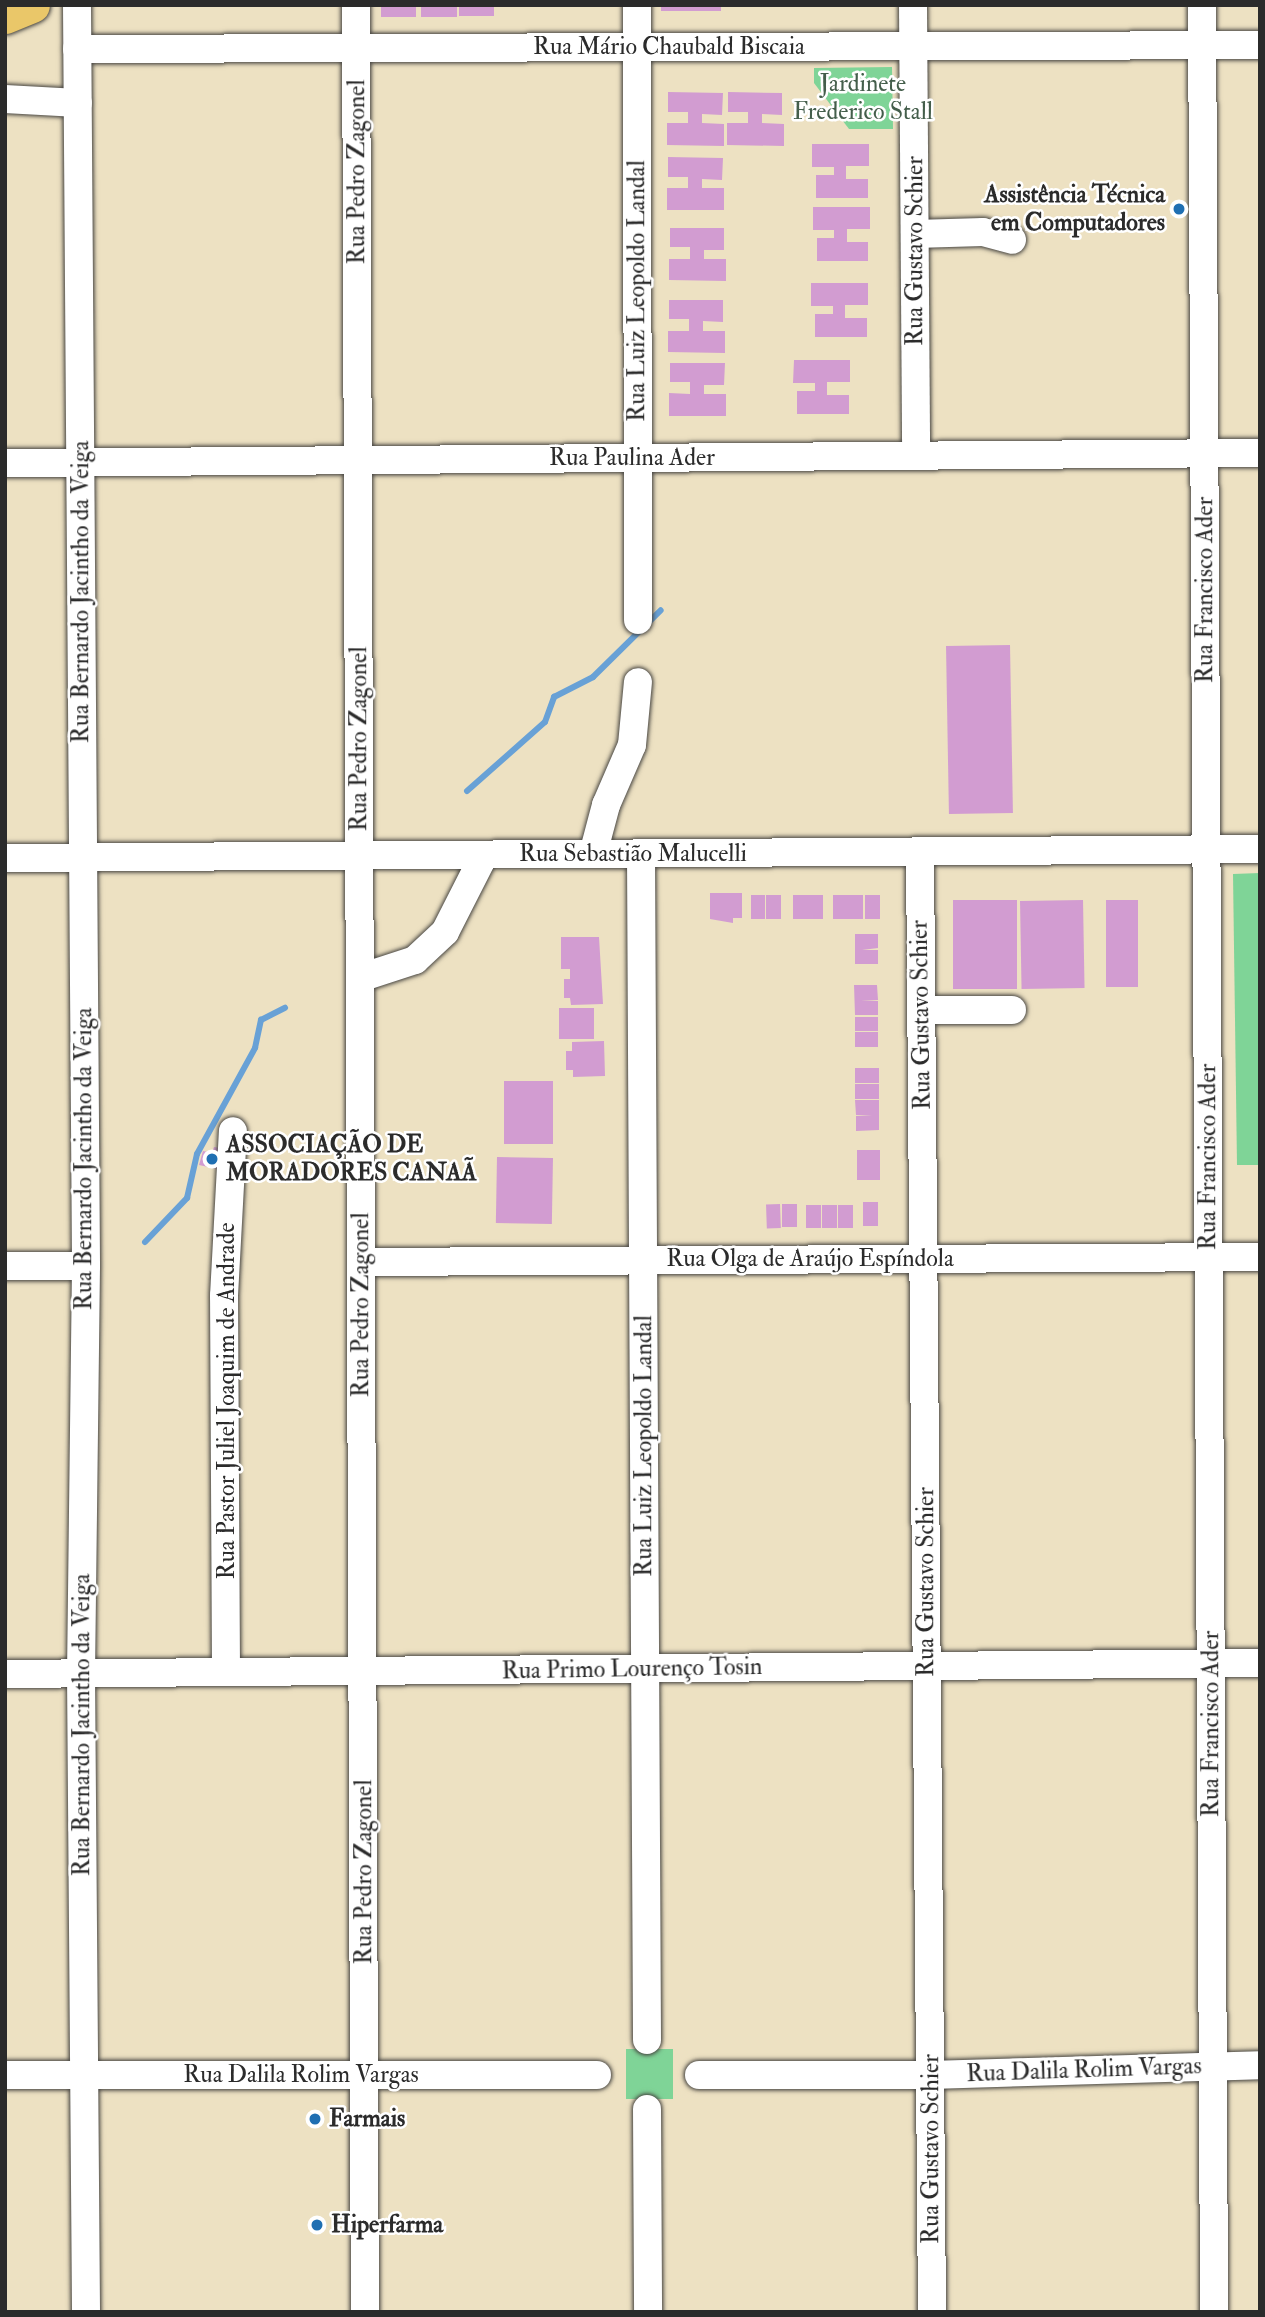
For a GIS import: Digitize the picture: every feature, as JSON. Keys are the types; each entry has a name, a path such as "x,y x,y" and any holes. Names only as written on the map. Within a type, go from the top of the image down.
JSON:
{"main road":[{"path":"5,16 32,5"}],"street":[{"name":"Rua Bernardo Jacintho da Veiga","path":"77,5 86,1266 81,1673 86,2312"},
{"name":"Rua Pedro Zagonel","path":"356,5 365,2312"},
{"name":"Rua Luiz Leopoldo Landal","path":"637,5 638,620"},
{"name":"Rua Gustavo Schier","path":"913,5 916,456"},
{"name":"Rua Francisco Ader","path":"1202,5 1214,2310"},
{"name":"Rua Mário Chaubald Biscaia","path":"77,49 1260,45"},
{"path":"5,99 78,103"},
{"path":"915,234 983,232 1012,240"},
{"name":"Rua Paulina Ader","path":"5,463 1260,453"},
{"path":"593,854 606,805 632,745 638,682"},
{"name":"Rua Sebastião Malucelli","path":"5,858 1260,849"},
{"name":"Rua Gustavo Schier","path":"920,852 932,2312"},
{"name":"Rua Luiz Leopoldo Landal","path":"641,853 647,2039"},
{"path":"360,978 415,960 445,932 484,855"},
{"path":"921,1010 1012,1010"},
{"name":"Rua Pastor Juliel Joaquim de Andrade","path":"226,1672 224,1296 233,1131"},
{"name":"Rua Olga de Araújo Espíndola","path":"361,1262 1260,1257"},
{"path":"5,1266 86,1266"},
{"name":"Rua Primo Lourenço Tosin","path":"5,1674 1260,1663"},
{"name":"Rua Dalila Rolim Vargas","path":"699,2075 930,2075 1260,2065"},
{"name":"Rua Dalila Rolim Vargas","path":"5,2075 597,2075"},
{"path":"647,2109 648,2312"}],"green space":[{"name":"Jardinete Frederico Stall","path":"892,67 893,129 849,129 814,83 814,68"},
{"path":"1260,873 1260,1165 1237,1165 1233,874"},
{"path":"626,2049 673,2049 673,2099 626,2099"}],"building":[{"path":"381,5 416,5 416,17 381,17"},
{"path":"421,5 457,5 457,17 421,17"},
{"path":"459,5 494,5 494,16 459,16"},
{"path":"661,5 721,5 721,11 661,11"},
{"path":"668,92 723,93 722,115 702,114 702,123 724,124 724,146 667,145 667,123 688,123 688,112 668,112"},
{"path":"728,92 782,93 782,115 762,114 762,123 784,124 784,146 727,145 727,123 748,123 748,112 728,112"},
{"path":"812,144 869,144 869,166 846,166 846,179 868,179 868,198 816,198 816,175 834,175 834,167 812,167"},
{"path":"668,157 723,158 722,180 702,179 702,188 724,188 724,210 667,210 667,188 688,188 688,177 668,177"},
{"path":"813,207 870,207 870,229 847,229 847,242 868,242 868,261 817,261 817,238 834,238 834,230 813,230"},
{"path":"670,228 724,228 724,250 704,250 704,259 726,259 726,281 669,280 669,259 690,259 690,247 670,247"},
{"path":"811,283 868,283 868,305 845,305 845,318 867,318 867,337 815,337 815,314 833,314 833,306 811,306"},
{"path":"669,300 723,300 723,322 703,321 703,331 725,331 725,353 668,352 668,331 689,331 689,319 669,319"},
{"path":"794,360 850,360 850,382 827,382 827,395 849,395 849,414 797,414 797,391 815,391 815,383 793,383"},
{"path":"670,363 725,363 724,385 704,385 704,394 726,394 726,416 669,416 669,393 690,394 690,382 670,382"},
{"path":"1010,645 1013,813 949,814 946,646"},
{"path":"710,893 742,893 742,918 733,918 733,923 710,919"},
{"path":"751,895 765,895 765,919 751,919"},
{"path":"751,895 765,895 765,919 751,919"},
{"path":"793,895 823,895 823,919 793,919"},
{"path":"833,895 863,895 863,919 833,919"},
{"path":"865,895 880,895 880,919 865,919"},
{"path":"953,900 1017,900 1017,989 953,989"},
{"path":"1083,900 1085,988 1022,989 1020,901"},
{"path":"1106,900 1138,900 1138,987 1106,987"},
{"path":"855,934 878,934 878,948 862,950 878,950 878,964 855,964"},
{"path":"561,937 599,937 603,1004 571,1005 570,998 564,998 564,979 570,979 570,969 561,969"},
{"path":"854,985 877,985 878,1000 861,1001 878,1001 878,1015 855,1015"},
{"path":"559,1008 594,1008 594,1039 559,1039"},
{"path":"855,1017 878,1017 878,1031 855,1031"},
{"path":"855,1032 878,1032 878,1047 855,1047"},
{"path":"604,1041 605,1076 573,1077 573,1070 566,1070 566,1051 572,1051 572,1042"},
{"path":"855,1068 879,1068 879,1083 855,1083"},
{"path":"504,1081 553,1081 553,1144 504,1144"},
{"path":"855,1084 879,1084 879,1099 855,1099"},
{"path":"855,1100 879,1100 879,1130 856,1131 856,1116 872,1115 856,1115"},
{"name":"ASSOCIAÇÃO DE MORADORES CANAÃ","path":"214,1147 225,1149 222,1170 199,1165 203,1151 212,1153"},
{"path":"857,1150 880,1150 880,1165 857,1165"},
{"path":"497,1157 553,1158 552,1224 496,1223"},
{"path":"857,1165 880,1165 880,1180 857,1180"},
{"path":"863,1202 878,1202 878,1226 863,1226"},
{"path":"766,1204 780,1204 781,1228 767,1228"},
{"path":"782,1204 797,1204 797,1227 782,1227"},
{"path":"806,1205 821,1205 821,1228 806,1228"},
{"path":"822,1205 837,1205 837,1228 822,1228"},
{"path":"838,1205 853,1205 853,1228 838,1228"}],"waterway":[{"path":"467,791 545,722 554,697 593,677 661,610"},
{"path":"145,1242 187,1198 197,1154 255,1048 261,1020 285,1008"}],"place":[{"name":"Assistência Técnica em Computadores","path":"1179,209"},
{"name":"ASSOCIAÇÃO DE MORADORES CANAÃ","path":"212,1159"},
{"name":"Farmais","path":"315,2119"},
{"name":"Hiperfarma","path":"317,2225"}]}
